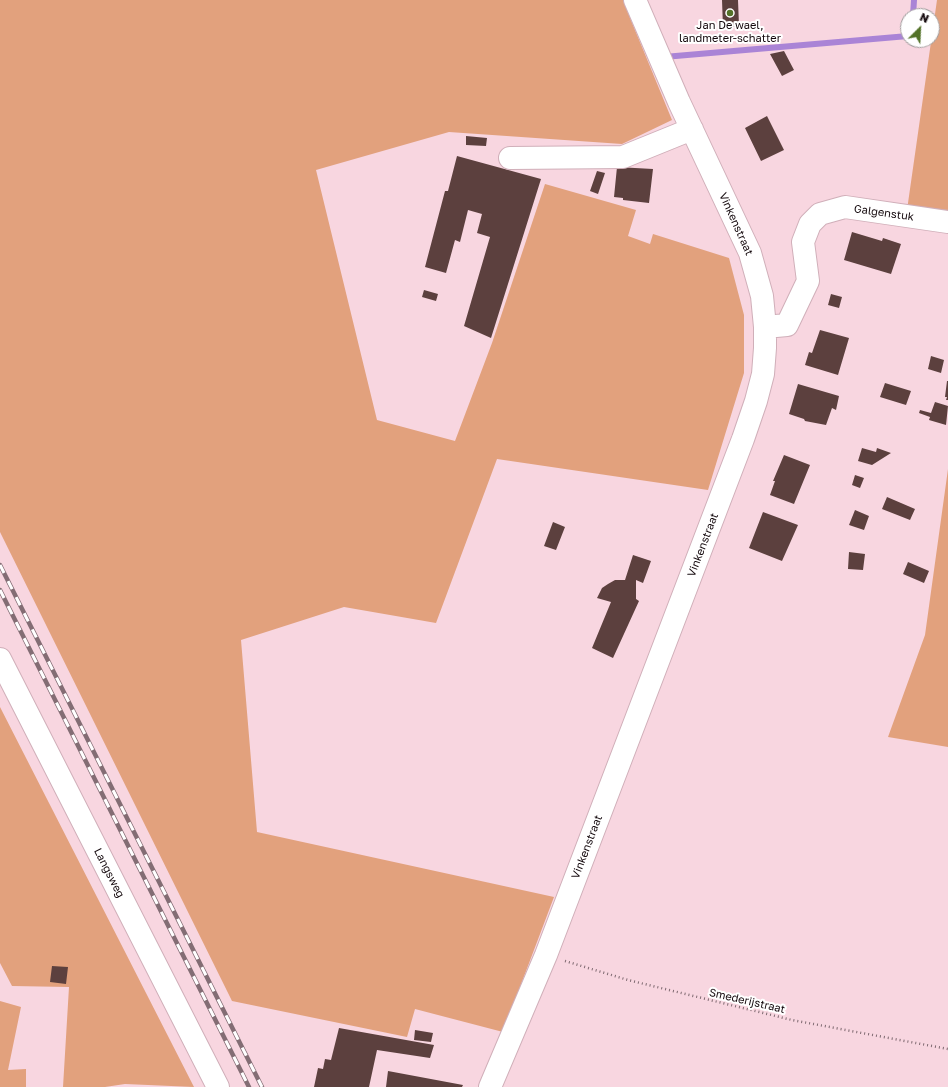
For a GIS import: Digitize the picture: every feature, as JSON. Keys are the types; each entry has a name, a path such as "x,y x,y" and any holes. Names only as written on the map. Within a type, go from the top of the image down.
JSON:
{"street":[{"name":"Vinkenstraat","path":"490,1087 546,955 738,454 756,402 763,374 765,327 762,296 750,253 679,102 635,0"},
{"path":"510,158 623,157 692,129"},
{"name":"Galgenstuk","path":"765,327 787,325 808,280 803,242 810,224 820,214 845,207 948,222"},
{"name":"Langsweg","path":"0,659 218,1087"}],"path":[{"name":"Smederijstraat","path":"546,955 628,980 731,1006 792,1020 948,1049"}],"shaded area":[{"path":"0,0 625,0 626,8 672,120 622,144 449,132 316,170 377,420 455,441 492,343 545,184 636,210 628,236 650,244 653,234 729,258 744,315 744,373 708,490 497,459 436,623 344,607 241,640 257,832 554,897 503,1032 415,1009 407,1037 232,1001 0,532"},
{"path":"937,0 948,0 948,217 907,210 930,48 940,48 940,8 936,8"},
{"path":"948,469 948,747 888,737 925,635"},
{"path":"0,707 194,1087 125,1084 105,1087 63,1087 69,987 12,986 0,963"},
{"path":"0,1001 21,1007 8,1070 26,1069 26,1087 0,1087"}],"building":[{"name":"Jan De wael, landmeter-schatter","path":"722,0 738,0 739,26 723,28"},
{"path":"784,51 794,70 782,76 770,54"},
{"path":"767,116 784,150 761,161 745,128"},
{"path":"466,136 487,138 486,146 466,145"},
{"path":"457,156 541,179 491,338 464,326 490,237 477,233 482,214 468,210 460,242 455,240 446,273 425,267 445,191 448,191"},
{"path":"617,167 653,169 649,203 623,200 623,198 614,197"},
{"path":"597,171 605,173 598,194 590,191"},
{"path":"852,232 882,241 883,238 901,244 891,274 844,260"},
{"path":"424,290 438,294 436,301 422,297"},
{"path":"831,294 842,297 839,308 828,305"},
{"path":"820,330 849,338 838,375 805,365 809,352 812,353"},
{"path":"931,356 944,360 941,373 928,369"},
{"path":"947,381 948,400 946,400 947,397 945,397"},
{"path":"885,383 911,391 906,405 880,397"},
{"path":"798,384 839,396 836,410 832,408 826,425 805,421 804,419 789,414"},
{"path":"935,402 948,406 946,425 929,420 930,417 919,413 920,410 931,413"},
{"path":"862,448 876,452 877,448 891,453 872,465 858,461"},
{"path":"784,455 810,465 794,504 770,495 775,481 773,481"},
{"path":"855,475 864,478 860,488 852,485"},
{"path":"887,497 915,509 910,520 882,509"},
{"path":"855,510 869,516 864,530 849,525"},
{"path":"763,512 798,525 782,561 749,548"},
{"path":"553,522 565,527 556,550 544,546"},
{"path":"849,552 865,554 863,570 848,569"},
{"path":"633,555 651,561 643,583 636,580 636,599 639,601 613,658 592,648 611,602 597,598 602,588 608,584 615,580 625,580"},
{"path":"908,562 929,571 924,583 903,574"},
{"path":"52,966 68,967 66,984 50,982"},
{"path":"339,1028 434,1045 430,1058 377,1050 369,1087 314,1087 318,1068 323,1069 325,1059 331,1060"},
{"path":"415,1030 433,1033 431,1042 414,1040"},
{"path":"388,1071 463,1085 462,1087 386,1087"}],"waterway":[{"path":"914,0 914,8"},
{"path":"664,57 900,37"}],"railway":[{"path":"0,565 262,1087"},
{"path":"0,590 249,1087"}],"place":[{"name":"Jan De wael, landmeter-schatter","path":"730,13"}]}
